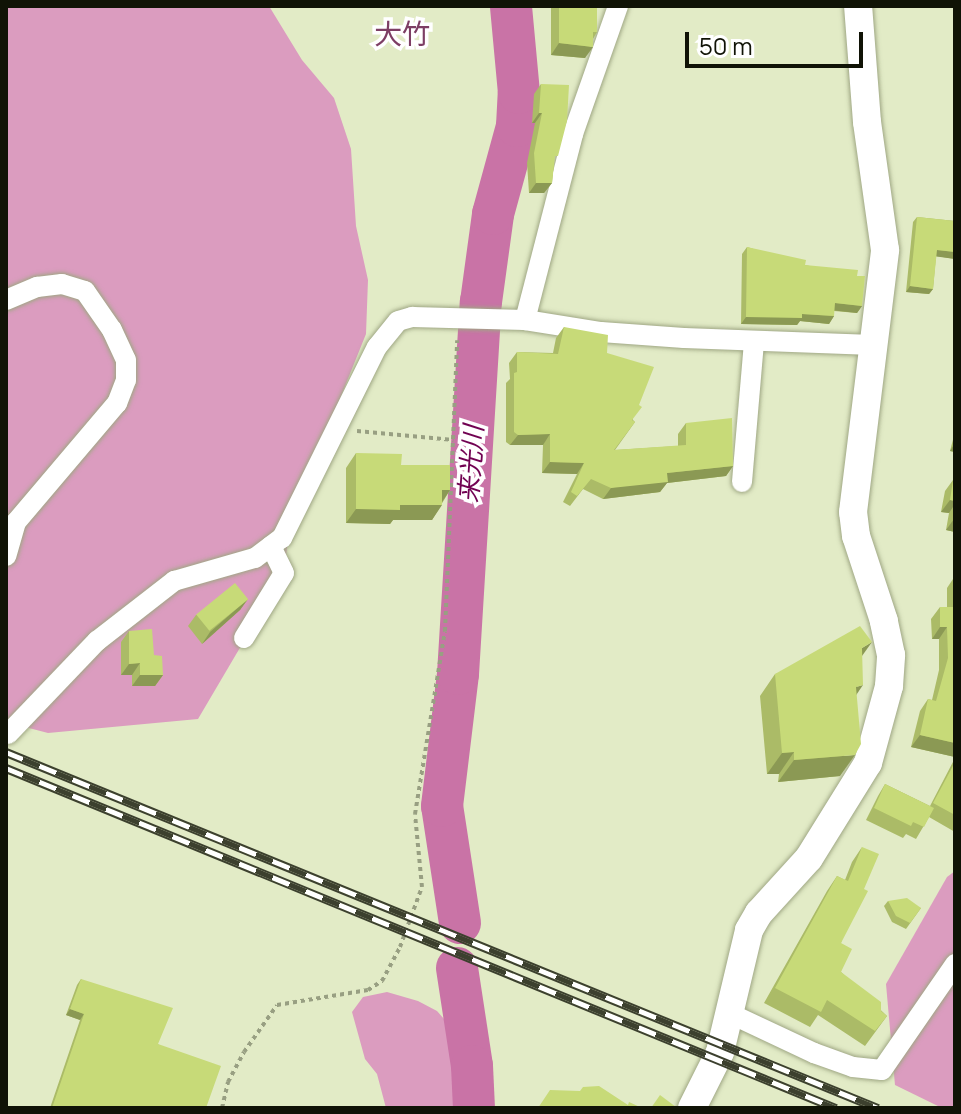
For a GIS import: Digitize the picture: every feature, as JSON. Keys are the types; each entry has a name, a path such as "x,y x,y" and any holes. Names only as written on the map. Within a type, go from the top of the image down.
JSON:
{"street":[{"path":"518,320 573,134 618,6"},
{"path":"692,1108 720,1052 749,930 759,913 809,858 868,763 881,720 891,655 884,621 856,536 853,512 885,250 867,122 858,6"},
{"path":"6,300 37,287 62,284 85,291 126,360 126,380 117,403 16,522 6,556"},
{"path":"8,734 97,641 174,581 255,558 282,538 390,326 412,317 459,317 518,320 601,332 754,342 873,345"},
{"path":"742,482 754,342"},
{"path":"244,638 284,573 271,546"},
{"path":"731,1014 814,1053 853,1067 882,1070 955,964"}],"path":[{"path":"222,1108 228,1082 244,1052 277,1005 368,990 382,981 422,887 417,798 445,631 459,317"},
{"path":"337,431 454,440"}],"shaded area":[{"path":"6,6 269,6 302,60 334,98 351,149 356,226 368,280 366,334 290,523 284,573 198,719 48,733 6,722"},
{"path":"955,871 955,1108 942,1108 895,1085 886,984 947,877"},
{"path":"387,992 418,1001 437,1011 459,1036 463,1108 386,1108 377,1074 365,1059 352,1012 363,997"}],"building":[{"path":"559,6 597,6 597,32 593,32 593,47 559,43"},
{"path":"541,84 569,85 567,121 558,156 555,156 552,183 536,183 534,153 542,113 539,113"},
{"path":"917,217 955,221 955,252 937,250 933,289 910,286"},
{"path":"747,247 806,260 805,265 858,270 857,276 865,276 862,306 835,303 834,316 746,317"},
{"path":"564,327 608,335 607,353 654,367 639,405 642,407 632,420 635,422 614,450 686,445 686,423 732,418 733,466 667,473 668,482 611,488 591,479 577,496 571,492 584,463 550,462 550,434 518,435 514,432 517,352 558,354"},
{"path":"356,453 402,454 401,465 450,465 450,490 442,490 442,505 400,505 400,510 356,509"},
{"path":"955,480 955,501 950,500"},
{"path":"235,583 248,599 209,631 196,614"},
{"path":"940,607 955,607 955,743 920,735 928,699 936,701 948,658 947,627 940,627"},
{"path":"860,626 872,642 862,648 863,685 856,687 861,744 855,755 794,760 794,752 782,753 775,674"},
{"path":"152,629 154,655 162,656 163,675 140,675 140,663 129,664 129,631"},
{"path":"955,762 955,815 933,803"},
{"path":"885,784 934,808 924,827 913,822 911,826 874,808"},
{"path":"862,847 879,854 864,889 868,891 841,943 852,949 841,972 881,1002 881,1011 887,1016 875,1031 827,1000 821,1012 775,988 837,876 848,881"},
{"path":"907,898 921,908 910,923 896,916 888,901"},
{"path":"81,979 173,1008 158,1044 221,1066 206,1108 52,1108 84,1014 70,1009"},
{"path":"599,1086 628,1105 629,1102 642,1108 538,1108 550,1090 580,1091 583,1087"},
{"path":"660,1095 676,1107 651,1108"}],"waterway":[{"name":"来光川","path":"460,923 442,806 458,674 481,302 493,214 517,126 519,93 511,6"},
{"name":"来光川","path":"457,968 472,1066 474,1108"}],"railway":[{"path":"6,752 878,1108"},
{"path":"6,768 836,1108"}],"district":[{"name":"大竹","path":"402,33"}]}
